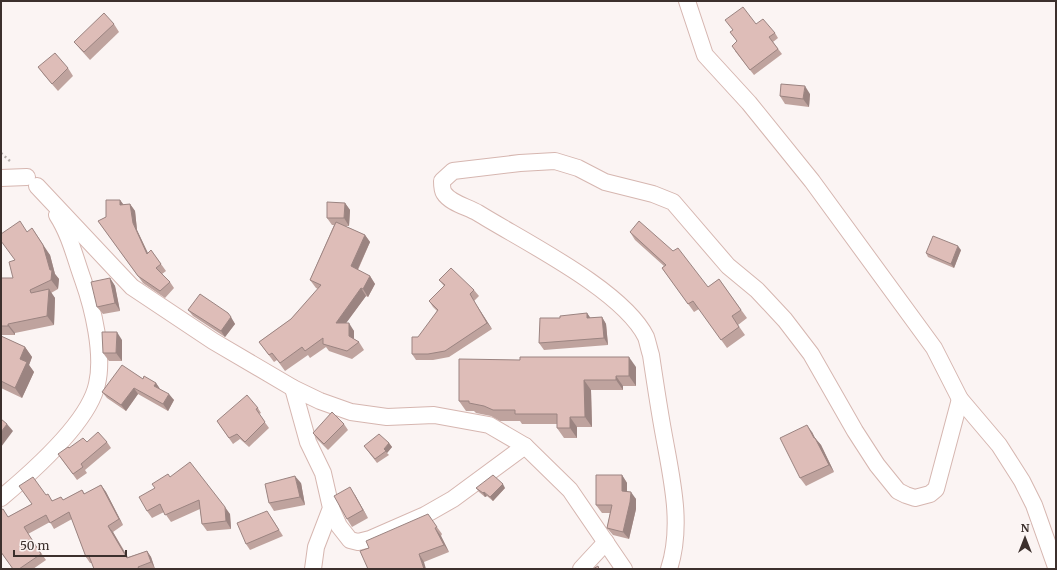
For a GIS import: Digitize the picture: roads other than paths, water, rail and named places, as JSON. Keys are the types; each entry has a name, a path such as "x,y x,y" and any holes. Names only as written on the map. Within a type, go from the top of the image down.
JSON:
{"street":[{"path":"687,1 704,55 749,103 817,187 934,348 960,399 999,445 1022,481 1034,505 1056,567"},
{"path":"669,569 677,532 674,495 651,355 646,337 632,318 610,296 544,253 467,207 450,199 444,193 442,181 453,171 520,163 555,161 578,168 605,182 653,194 673,202 728,266 757,290 785,320 811,354 854,431 877,465 898,491 906,496 915,498 930,494 936,488 960,399"},
{"path":"1,178 27,177"},
{"path":"1,498 44,461 64,438 87,408 97,384 99,361 88,293 65,227 37,186 132,287 213,341 293,388 320,402 352,412 387,417 434,415 489,425 525,446 541,459 570,490 624,569"},
{"path":"293,388 308,442 323,473 331,508 338,526 350,540 358,542 370,540 425,515 453,499 525,446"},
{"path":"313,569 316,547 331,508"},
{"path":"582,569 606,542"}]}
